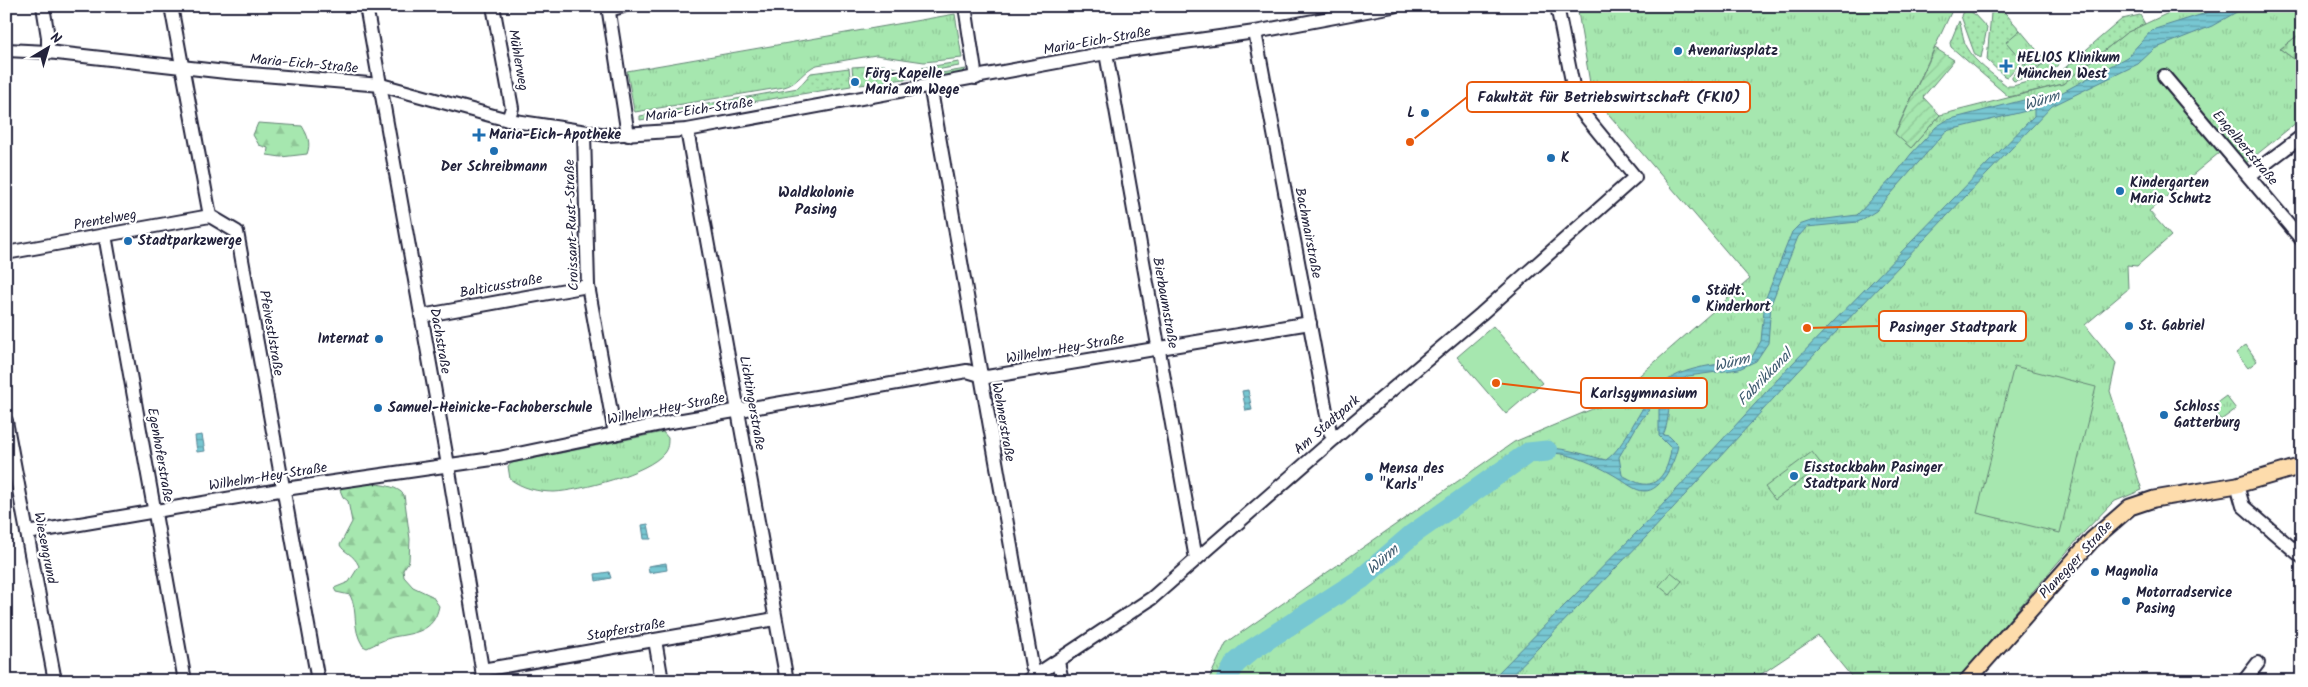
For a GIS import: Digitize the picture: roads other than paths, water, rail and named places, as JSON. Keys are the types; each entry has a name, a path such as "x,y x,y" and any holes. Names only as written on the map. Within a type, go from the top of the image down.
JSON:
{"main road":[{"name":"Planegger Straße","path":"1967,681 2092,540 2120,514 2142,502 2237,485 2302,466"}],"street":[{"path":"43,6 48,37 48,52"},
{"path":"172,6 210,216"},
{"name":"Dachstraße","path":"366,6 448,465 483,675"},
{"name":"Mühlerweg","path":"493,6 512,108 508,120"},
{"path":"623,6 609,8 628,135"},
{"path":"965,6 976,78"},
{"name":"Maria-Eich-Straße","path":"6,50 48,52 183,68 381,85 508,120 584,133 628,135 687,130 1106,53 1255,32 1393,6"},
{"name":"Am Stadtpark","path":"1032,678 1134,611 1481,314 1635,177 1577,106 1557,6"},
{"name":"Bachmairstraße","path":"1255,32 1330,432 1335,438"},
{"name":"Bierbaumstraße","path":"1106,53 1196,559"},
{"name":"Engelbertstraße","path":"2164,76 2302,240"},
{"name":"Wehnerstraße","path":"930,85 979,374 1032,666 1032,678"},
{"name":"Lichtingerstraße","path":"687,130 787,681"},
{"name":"Croissant-Rust-Straße","path":"584,133 588,286 615,434"},
{"path":"2249,176 2302,136"},
{"name":"Prentelweg","path":"6,253 210,216"},
{"name":"Pfeivestlstraße","path":"210,216 237,232 285,489 318,681"},
{"name":"Egenhoferstraße","path":"106,235 185,681"},
{"name":"Balticusstraße","path":"421,316 588,286"},
{"name":"Wilhelm-Hey-Straße","path":"27,532 285,489 499,458 738,411 967,371 987,377 1310,324"},
{"name":"Wiesengrund","path":"6,421 55,681"},
{"path":"2237,485 2243,506 2302,557"},
{"name":"Stapferstraße","path":"483,675 655,640 775,620"},
{"path":"655,640 662,681"},
{"path":"1058,662 1062,681"},
{"path":"2244,681 2258,663"}],"water":[{"path":"2220,6 2247,6 2212,26 2154,49 2138,64 2052,106 1796,374 1651,532 1506,681 1490,681 1643,526 1789,367 2034,116 2034,109 1946,131 1876,211 1858,222 1807,227 1798,237 1771,304 1768,343 1756,361 1739,369 1688,376 1672,386 1667,424 1663,435 1669,436 1678,445 1667,474 1657,486 1651,490 1637,490 1600,468 1570,456 1550,453 1541,454 1523,461 1518,455 1540,448 1551,448 1573,451 1606,460 1620,446 1651,396 1668,380 1691,370 1752,357 1761,341 1765,300 1792,232 1799,225 1811,221 1857,215 1936,127 1947,120 2039,96 2047,98 2061,93 2127,57 2152,30 2203,14","holes":["1659,400 1659,436 1671,448 1667,466 1660,478 1650,484 1643,484 1622,475 1619,457 1638,424 1656,401"]},
{"path":"1248,390 1252,410 1246,411 1242,391"},
{"path":"202,435 205,451 197,452 195,436"},
{"path":"648,524 651,539 644,539 642,525"},
{"path":"666,563 667,570 649,573 648,566"},
{"path":"609,572 611,578 596,581 595,574"}],"waterway":[{"name":"Würm","path":"1226,681 1235,664 1251,650 1361,579 1413,534 1528,453 1547,451"}],"place":[{"name":"Avenariusplatz","path":"1678,51"},
{"name":"HELIOS Klinikum München West","path":"2006,66"},
{"name":"Förg-Kapelle Maria am Wege","path":"855,82"},
{"name":"L","path":"1425,113"},
{"name":"Maria-Eich-Apotheke","path":"479,135"},
{"name":"Fakultät für Betriebswirtschaft (FK10)","path":"1410,142"},
{"name":"Der Schreibmann","path":"494,151"},
{"name":"K","path":"1551,158"},
{"name":"Kindergarten Maria Schutz","path":"2120,191"},
{"name":"Stadtparkzwerge","path":"128,241"},
{"name":"Städt. Kinderhort","path":"1696,299"},
{"name":"St. Gabriel","path":"2129,326"},
{"name":"Pasinger Stadtpark","path":"1807,328"},
{"name":"Internat","path":"379,339"},
{"name":"Karlsgymnasium","path":"1496,383"},
{"name":"Samuel-Heinicke-Fachoberschule","path":"378,408"},
{"name":"Schloss Gatterburg","path":"2164,415"},
{"name":"Eisstockbahn Pasinger Stadtpark Nord","path":"1794,476"},
{"name":"Mensa des \"Karls\"","path":"1369,477"},
{"name":"Magnolia","path":"2095,572"},
{"name":"Motorradservice Pasing","path":"2126,601"}],"district":[{"name":"Waldkolonie Pasing","path":"816,202"}],"water label":[{"name":"Fabrikkanal","path":"1765,378"}]}
